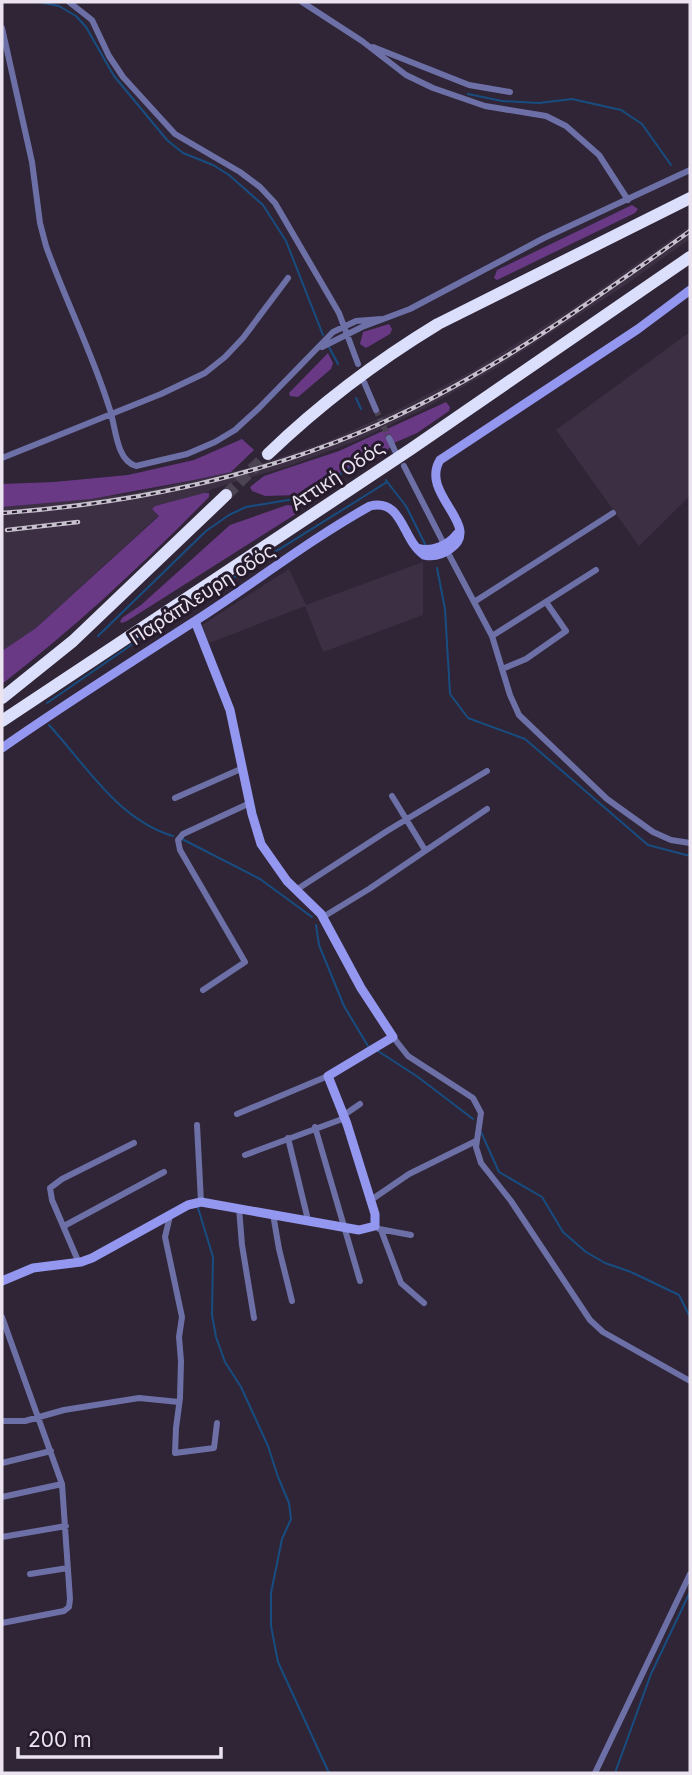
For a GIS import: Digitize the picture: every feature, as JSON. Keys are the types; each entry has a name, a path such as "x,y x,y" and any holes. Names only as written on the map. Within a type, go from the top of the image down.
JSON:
{"highway":[{"path":"268,454 339,392 401,346 438,324 690,198"},
{"name":"Αττική Οδός","path":"2,721 411,449 690,257"},
{"path":"2,698 73,641 226,495"}],"street":[{"path":"69,2 92,20 109,56 123,77 175,134 240,172 275,202 330,295 358,364"},
{"path":"302,2 366,44 406,75 433,88 485,106 546,116 566,126 598,155 628,200"},
{"path":"2,28 32,162 43,235 112,415 122,454 128,464 136,466 187,454 215,442 235,430 320,348 333,332 356,321 381,319"},
{"path":"366,44 462,83 481,89 510,92"},
{"path":"320,348 381,319 410,309 544,239 690,170"},
{"path":"2,458 112,415 205,373 243,338 288,278"},
{"path":"446,548 457,535 457,522 435,483 435,469 440,460 638,329 690,290"},
{"path":"364,382 376,410"},
{"path":"389,438 395,451"},
{"path":"404,466 492,636 519,715 593,788 653,832 690,844"},
{"name":"Παράπλευρη οδός","path":"2,748 92,686 370,506 378,504 390,507 398,516 412,544 423,550 446,548"},
{"path":"474,602 613,513"},
{"path":"492,636 596,570"},
{"path":"502,669 526,659 566,631 546,603"},
{"path":"195,621 225,696 261,844 276,867 323,917 361,988 408,1056 473,1098 481,1113 476,1141 478,1157 487,1173 511,1201 590,1320 603,1332 690,1381"},
{"path":"175,798 243,768"},
{"path":"296,890 487,771"},
{"path":"392,796 425,850"},
{"path":"203,990 245,962 180,850 178,840 183,834 250,803"},
{"path":"323,917 487,809"},
{"path":"237,1114 328,1076 393,1037"},
{"path":"328,1076 344,1116 378,1228 401,1283 424,1303"},
{"path":"245,1154 344,1116 360,1104"},
{"path":"197,1125 201,1202"},
{"path":"315,1127 360,1281"},
{"path":"288,1138 307,1220"},
{"path":"371,1200 409,1174 476,1141"},
{"path":"79,1263 50,1191 53,1184 134,1143"},
{"path":"64,1226 164,1172"},
{"path":"2,1281 33,1268 79,1263 188,1205 201,1202 359,1230 378,1228 411,1235"},
{"path":"239,1208 254,1318"},
{"path":"273,1214 276,1239 292,1301"},
{"path":"170,1216 165,1237 181,1317 175,1452 214,1448 217,1423"},
{"path":"2,1317 62,1484 69,1607 57,1613 2,1623"},
{"path":"2,1421 27,1421 64,1410 139,1398 179,1402"},
{"path":"27,1421 35,1408"},
{"path":"2,1463 51,1451"},
{"path":"2,1497 62,1484"},
{"path":"2,1537 65,1526"},
{"path":"30,1574 68,1568"},
{"path":"595,1773 690,1574"}],"shaded area":[{"path":"632,205 638,209 635,213 497,280 494,278 497,270"},
{"path":"690,226 690,239 621,288 493,370 424,409 356,441 292,465 155,506 152,509 159,515 36,628 2,651 2,507 128,494 164,487 252,467 326,442 397,410 472,371 573,308"},
{"path":"389,324 392,329 390,334 366,348 360,344 363,332"},
{"path":"690,332 690,496 639,546 556,430"},
{"path":"328,353 333,363 331,369 298,397 290,396 289,393"},
{"path":"446,402 450,407 449,411 417,433 394,443 381,457 358,462 313,490 300,495 265,496 252,491 250,487 264,476 339,451"},
{"path":"242,439 254,450 231,472 91,499 2,507 2,484 128,475 194,460"},
{"path":"209,493 209,497 134,571 2,684 2,651 36,628 159,516 152,509 155,506"},
{"path":"287,505 296,506 299,512 127,621 120,622 230,525"},
{"path":"423,562 423,615 323,652 305,606 209,643 202,625 289,569 306,605"}],"waterway":[{"path":"39,2 59,6 76,16 86,27 114,76 167,140 183,153 213,165 229,175 263,205 286,241 323,335"},
{"path":"468,94 502,101 539,103 572,99 621,110 642,124 671,165"},
{"path":"329,347 338,364"},
{"path":"356,398 361,409"},
{"path":"374,445 380,456"},
{"path":"98,636 206,531 229,515 246,507 294,499 312,492 376,449"},
{"path":"47,703 185,608 387,482 386,480"},
{"path":"388,483 406,506 426,546"},
{"path":"437,568 445,609 450,694 468,718 525,739 648,845 690,856"},
{"path":"49,725 119,804 136,818 173,836"},
{"path":"182,839 260,879 312,917"},
{"path":"316,925 319,945 344,1006 368,1046"},
{"path":"378,1051 418,1077 473,1119"},
{"path":"481,1132 499,1172 542,1197 563,1232 586,1252 605,1263 679,1295 690,1317"},
{"path":"198,1208 213,1257 212,1315 216,1337 225,1362 241,1387 268,1446 289,1503 291,1519 282,1539 271,1593 271,1626 278,1662 329,1773"},
{"path":"615,1773 651,1674 690,1592"}],"tunnel":[{"path":"376,410 389,438"},
{"path":"226,495 268,454"}],"railway":[{"path":"2,513 94,503 185,487 274,464 361,432 448,390 531,341 690,231"},
{"path":"7,530 78,522"}]}
